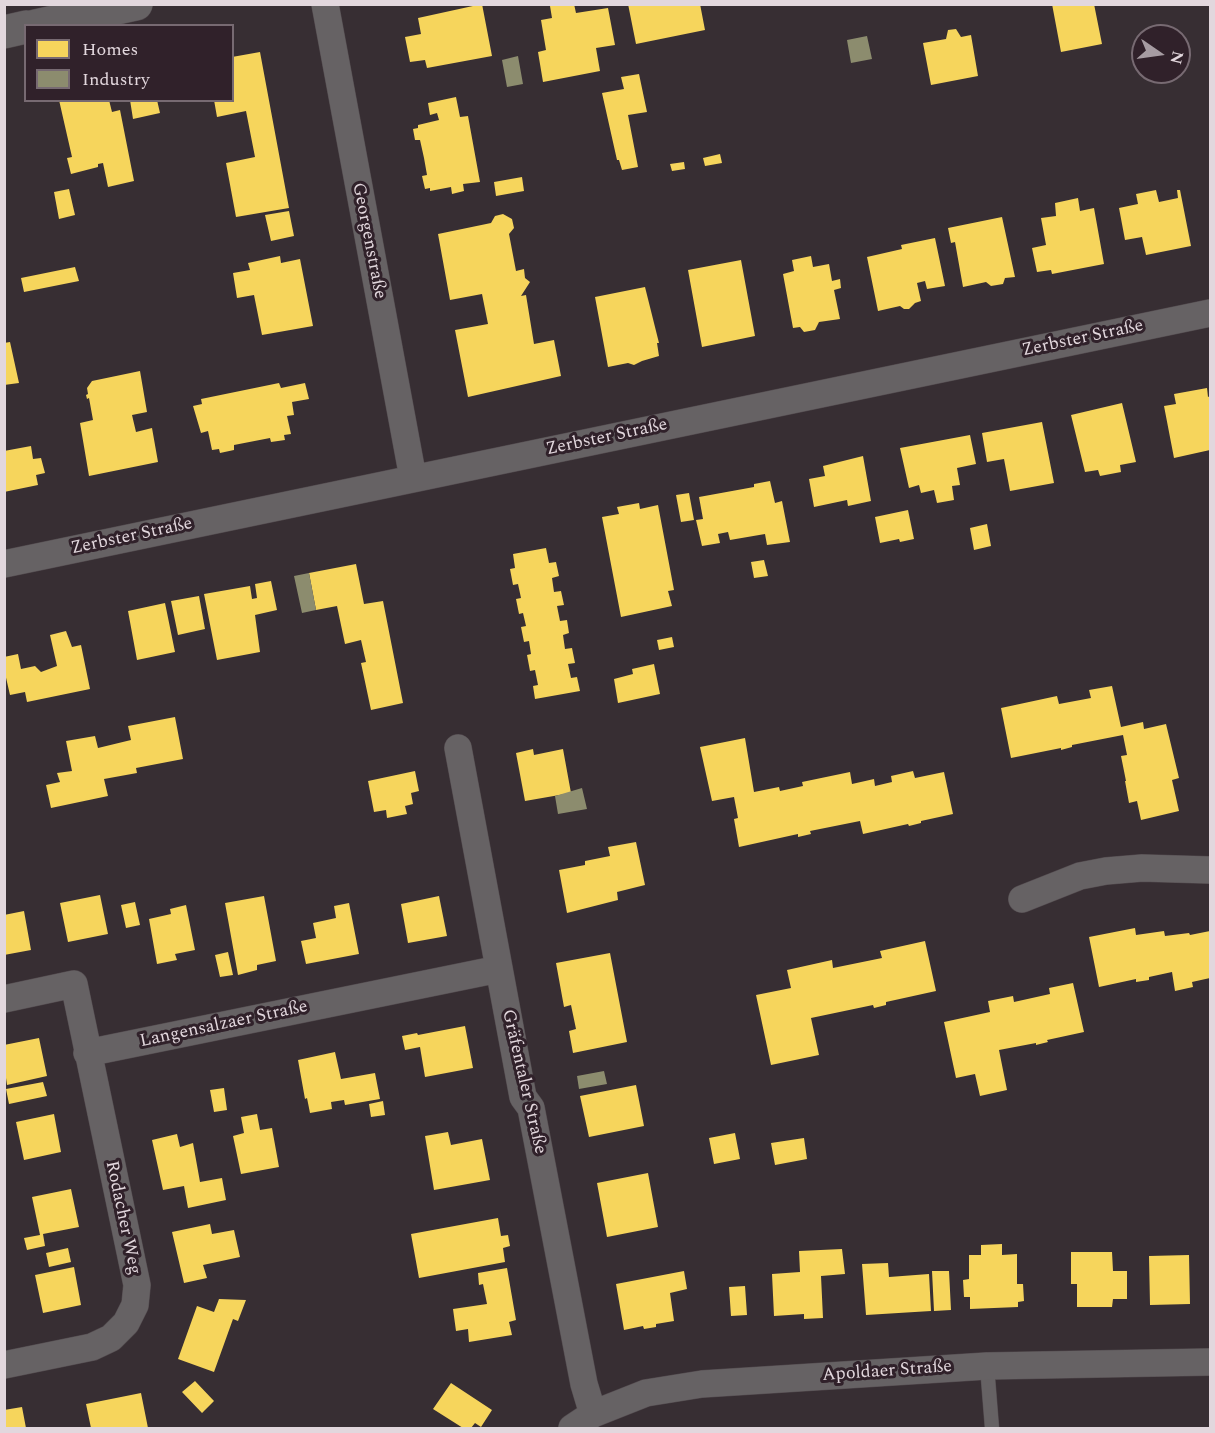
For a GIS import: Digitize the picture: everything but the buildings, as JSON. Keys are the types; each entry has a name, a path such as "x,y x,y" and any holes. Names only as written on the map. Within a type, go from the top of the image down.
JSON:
{"street":[{"path":"44,24 136,4"},
{"name":"Georgenstraße","path":"325,4 413,478"},
{"path":"4,32 24,27"},
{"name":"Zerbster Straße","path":"4,564 1210,313"},
{"name":"Gräfentaler Straße","path":"458,748 524,1096 531,1108 584,1384 587,1424"},
{"path":"1022,899 1080,876 1106,871 1142,868 1210,870"},
{"name":"Langensalzaer Straße","path":"87,1053 499,969"},
{"path":"4,999 74,984 87,1053"},
{"name":"Rodacher Weg","path":"4,1365 92,1347 111,1338 126,1323 135,1305 136,1285 87,1053"},
{"name":"Apoldaer Straße","path":"587,1424 646,1394 702,1384 987,1366 1210,1362"}],"lane":[{"path":"987,1366 992,1428"}]}
